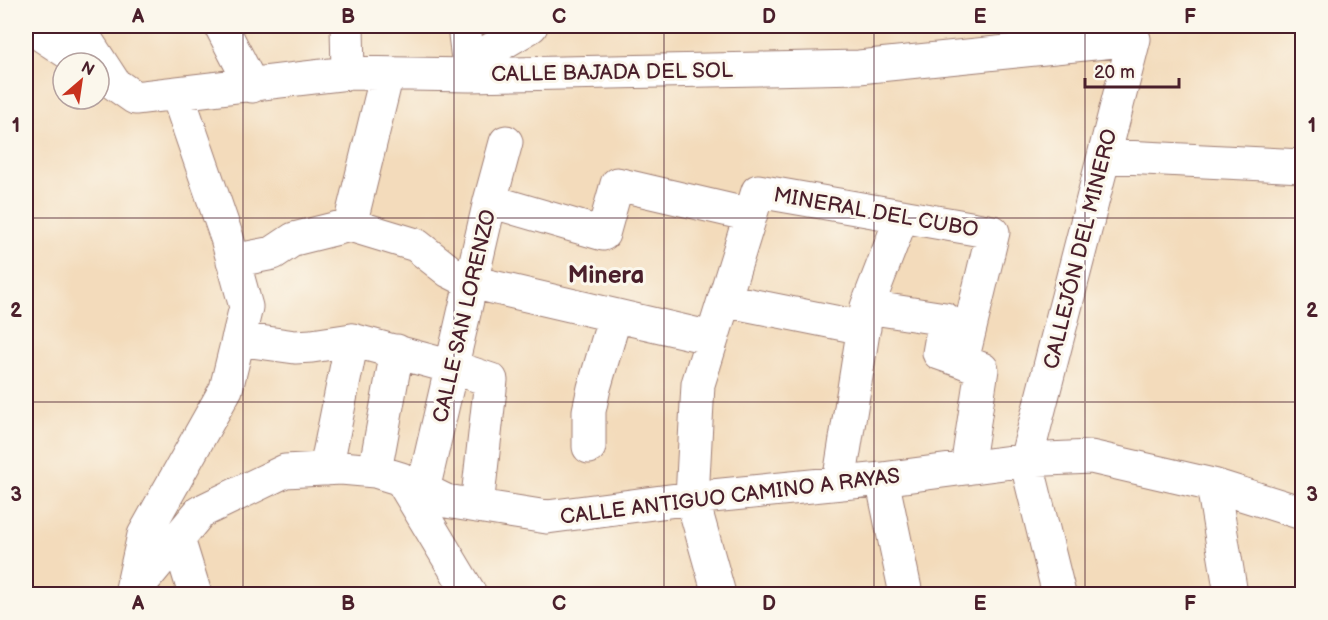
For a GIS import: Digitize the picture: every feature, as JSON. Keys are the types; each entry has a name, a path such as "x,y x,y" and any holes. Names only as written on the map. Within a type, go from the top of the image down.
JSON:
{"street":[{"path":"28,26 66,51"},
{"path":"77,26 91,51"},
{"path":"221,26 252,86"},
{"path":"347,26 348,73"},
{"path":"464,26 469,69 531,26"},
{"name":"CALLE BAJADA DEL SOL","path":"111,81 135,98 348,73 387,74 469,69 859,67 1134,39"},
{"name":"CALLEJÓN DEL MINERO","path":"1026,460 1134,39"},
{"path":"350,225 387,74"},
{"path":"131,594 144,535 226,389 246,307 227,238 177,93"},
{"name":"CALLE SAN LORENZO","path":"400,480 452,367 506,142"},
{"path":"1104,156 1302,166"},
{"name":"MINERAL DEL CUBO","path":"490,201 603,234 617,184 754,203 902,216 993,232 962,361"},
{"path":"719,594 692,498 698,384 754,203"},
{"path":"839,483 866,317 902,216"},
{"path":"233,261 273,253 294,239 350,225 416,245 449,271 471,282 712,338"},
{"path":"724,300 866,317 945,318 939,353 982,369 967,468"},
{"path":"589,447 589,411 615,316"},
{"path":"238,339 295,347 352,340 397,351 491,380 477,506"},
{"path":"326,469 352,340"},
{"path":"397,351 400,480 470,594"},
{"name":"CALLE ANTIGUO CAMINO A RAYAS","path":"131,594 201,512 285,471 341,468 400,480 446,501 548,517 692,498 882,479 1026,460 1091,457 1213,485 1302,513"},
{"path":"1026,460 1059,594"},
{"path":"882,479 906,594"},
{"path":"1213,485 1231,594"},
{"path":"178,539 195,594"}],"district":[{"name":"Minera","path":"606,275"}]}
